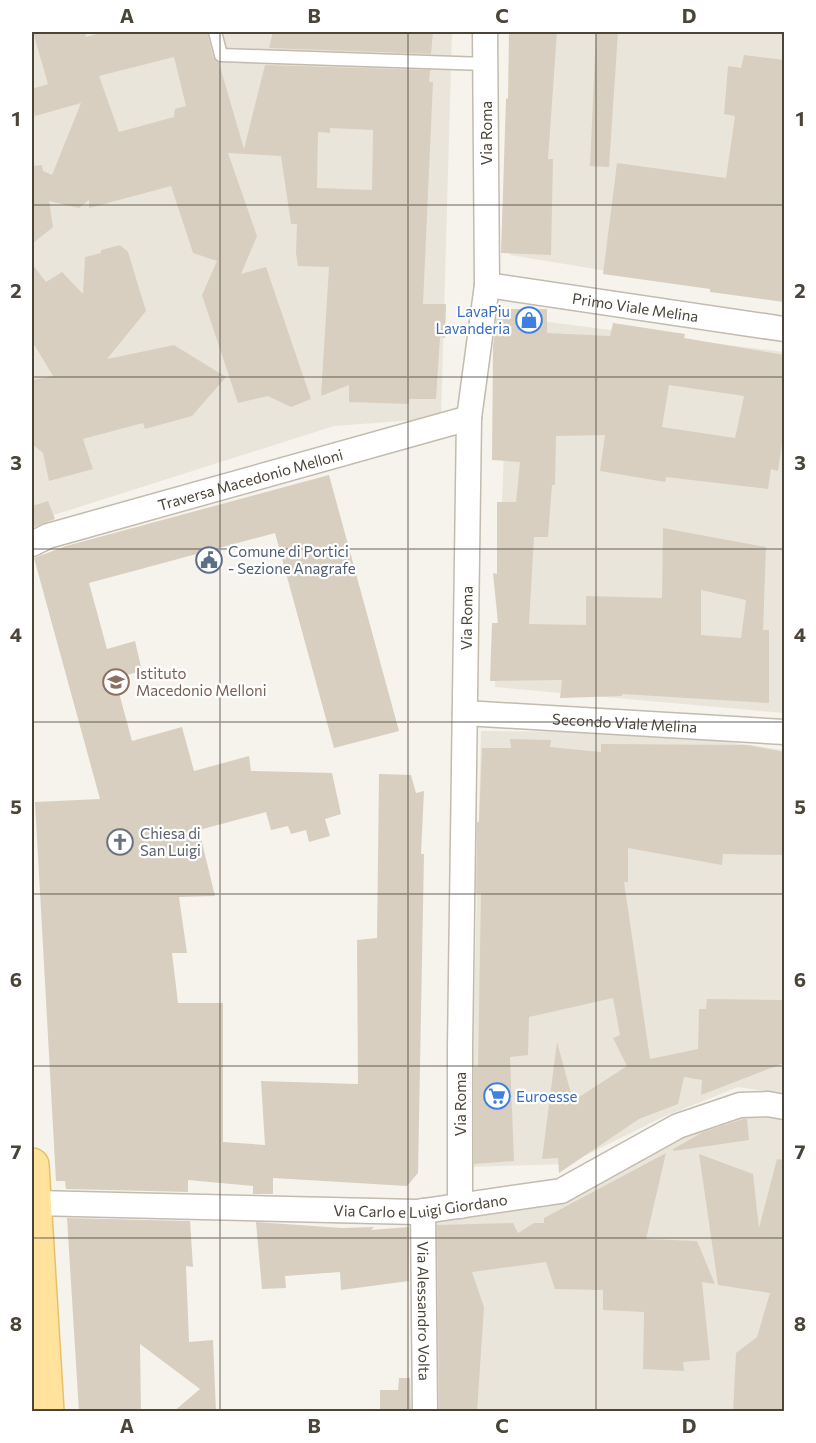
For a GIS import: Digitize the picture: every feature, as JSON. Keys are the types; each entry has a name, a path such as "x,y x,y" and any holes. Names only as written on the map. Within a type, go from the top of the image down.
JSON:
{"main road":[{"path":"32,1165 47,1412"}],"street":[{"name":"Via Roma","path":"460,1206 460,1047 469,418 487,285 485,32"},
{"name":"Primo Viale Melina","path":"487,285 784,329"},
{"name":"Traversa Macedonio Melloni","path":"32,544 59,533 469,418"},
{"name":"Secondo Viale Melina","path":"465,713 784,732"},
{"name":"Via Carlo e Luigi Giordano","path":"34,1203 423,1211 561,1191 678,1126 740,1105 768,1104 784,1107"},
{"name":"Via Alessandro Volta","path":"423,1211 425,1412"}],"lane":[{"path":"215,32 221,55 485,64"}],"shaded area":[{"path":"32,32 452,32 441,418 334,426 32,522"},
{"path":"510,32 784,32 784,300 510,255"},
{"path":"509,317 784,352 784,713 495,687"},
{"path":"481,731 657,732 784,750 784,1094 738,1087 663,1117 568,1164 470,1167"},
{"path":"750,1110 784,1113 784,1411 433,1411 432,1220 533,1205 705,1124"}],"building":[{"path":"33,32 85,32 86,37 104,32 207,32 213,57 219,63 244,149 265,65 430,70 429,82 433,82 423,304 446,304 445,338 440,337 436,399 409,399 409,404 349,402 349,385 321,396 329,267 298,266 297,224 291,224 281,156 228,153 257,236 241,274 266,267 311,399 291,407 268,396 238,403 202,295 217,261 193,253 171,186 89,208 89,200 79,208 49,201 53,227 32,244 32,166 42,165 43,171 52,175 81,103 35,116 32,89 48,84","holes":["174,57 186,106 175,109 174,117 119,132 99,76","330,128 373,130 372,190 317,188 318,132 330,133"]},
{"path":"273,32 433,32 431,54 269,48"},
{"path":"509,32 557,32 548,159 553,159 551,255 501,253"},
{"path":"596,32 618,32 609,167 590,166"},
{"path":"744,55 784,60 784,302 603,274 617,163 726,178 735,116 724,114 728,66 741,68"},
{"path":"120,245 128,252 146,311 107,359 174,345 226,377 192,416 145,429 143,423 83,439 93,469 49,481 43,453 32,444 32,380 53,376 32,341 32,264 46,282 62,272 83,294 85,257"},
{"path":"498,309 547,309 547,333 610,336 613,323 685,334 684,338 784,355 784,430 778,471 771,469 768,489 666,477 665,482 600,471 605,435 556,436 555,485 552,485 548,537 534,537 529,624 586,625 586,596 662,598 663,528 766,547 763,630 769,630 769,703 622,694 622,696 560,698 562,680 490,681 492,623 498,623 493,573 497,574 497,502 516,502 520,462 492,460 493,346","holes":["669,385 744,396 735,438 662,427","701,590 746,600 741,638 701,635"]},
{"path":"329,475 399,731 334,748 275,533 89,583 107,649 135,641 142,671 115,678 132,741 182,727 194,771 249,756 251,771 332,773 341,814 325,819 330,836 309,842 306,830 291,834 288,826 271,830 266,812 199,830 215,896 179,897 187,953 172,953 178,1003 223,1003 223,1142 265,1145 261,1081 358,1084 357,940 377,938 379,774 411,775 416,793 424,791 421,854 424,854 418,1173 407,1186 273,1178 273,1194 253,1194 253,1186 188,1180 188,1192 66,1189 65,1181 56,1181 35,802 100,799 34,558 66,546"},
{"path":"48,501 55,519 32,528 32,506"},
{"path":"510,739 551,740 550,747 601,752 601,744 748,745 784,752 784,855 723,854 722,865 628,848 628,882 624,882 650,1059 698,1049 699,1009 706,1009 707,999 784,1000 784,1063 701,1095 702,1080 684,1077 678,1104 639,1119 559,1173 558,1158 542,1159 557,1042 573,1101 627,1066 613,1038 620,1035 613,998 529,1017 528,1055 510,1057 514,1161 474,1164 474,1067 478,1067 481,893 476,893 477,822 479,822 482,748 511,748"},
{"path":"747,1119 749,1140 674,1151 673,1149 703,1132"},
{"path":"666,1153 646,1239 697,1241 715,1284 702,1282 710,1360 683,1362 684,1371 643,1369 644,1312 603,1310 603,1290 555,1289 546,1262 472,1272 484,1307 477,1412 439,1412 437,1225 513,1223 518,1233 534,1223 544,1223 544,1218"},
{"path":"699,1154 753,1174 759,1228 777,1159 784,1160 784,1412 733,1412 736,1353 757,1337 770,1293 718,1285"},
{"path":"67,1218 190,1221 193,1267 186,1266 189,1342 213,1340 216,1412 173,1412 200,1389 140,1344 141,1412 79,1412"},
{"path":"256,1222 342,1228 374,1227 371,1230 409,1227 409,1281 341,1290 340,1272 285,1276 286,1288 262,1289"},
{"path":"399,1378 410,1378 411,1412 380,1412 380,1390 398,1390"}],"place":[{"name":"LavaPiu Lavanderia","path":"529,320"},
{"name":"Comune di Portici - Sezione Anagrafe","path":"209,560"},
{"name":"Istituto Macedonio Melloni","path":"116,682"},
{"name":"Chiesa di San Luigi","path":"120,842"},
{"name":"Euroesse","path":"497,1096"}]}
